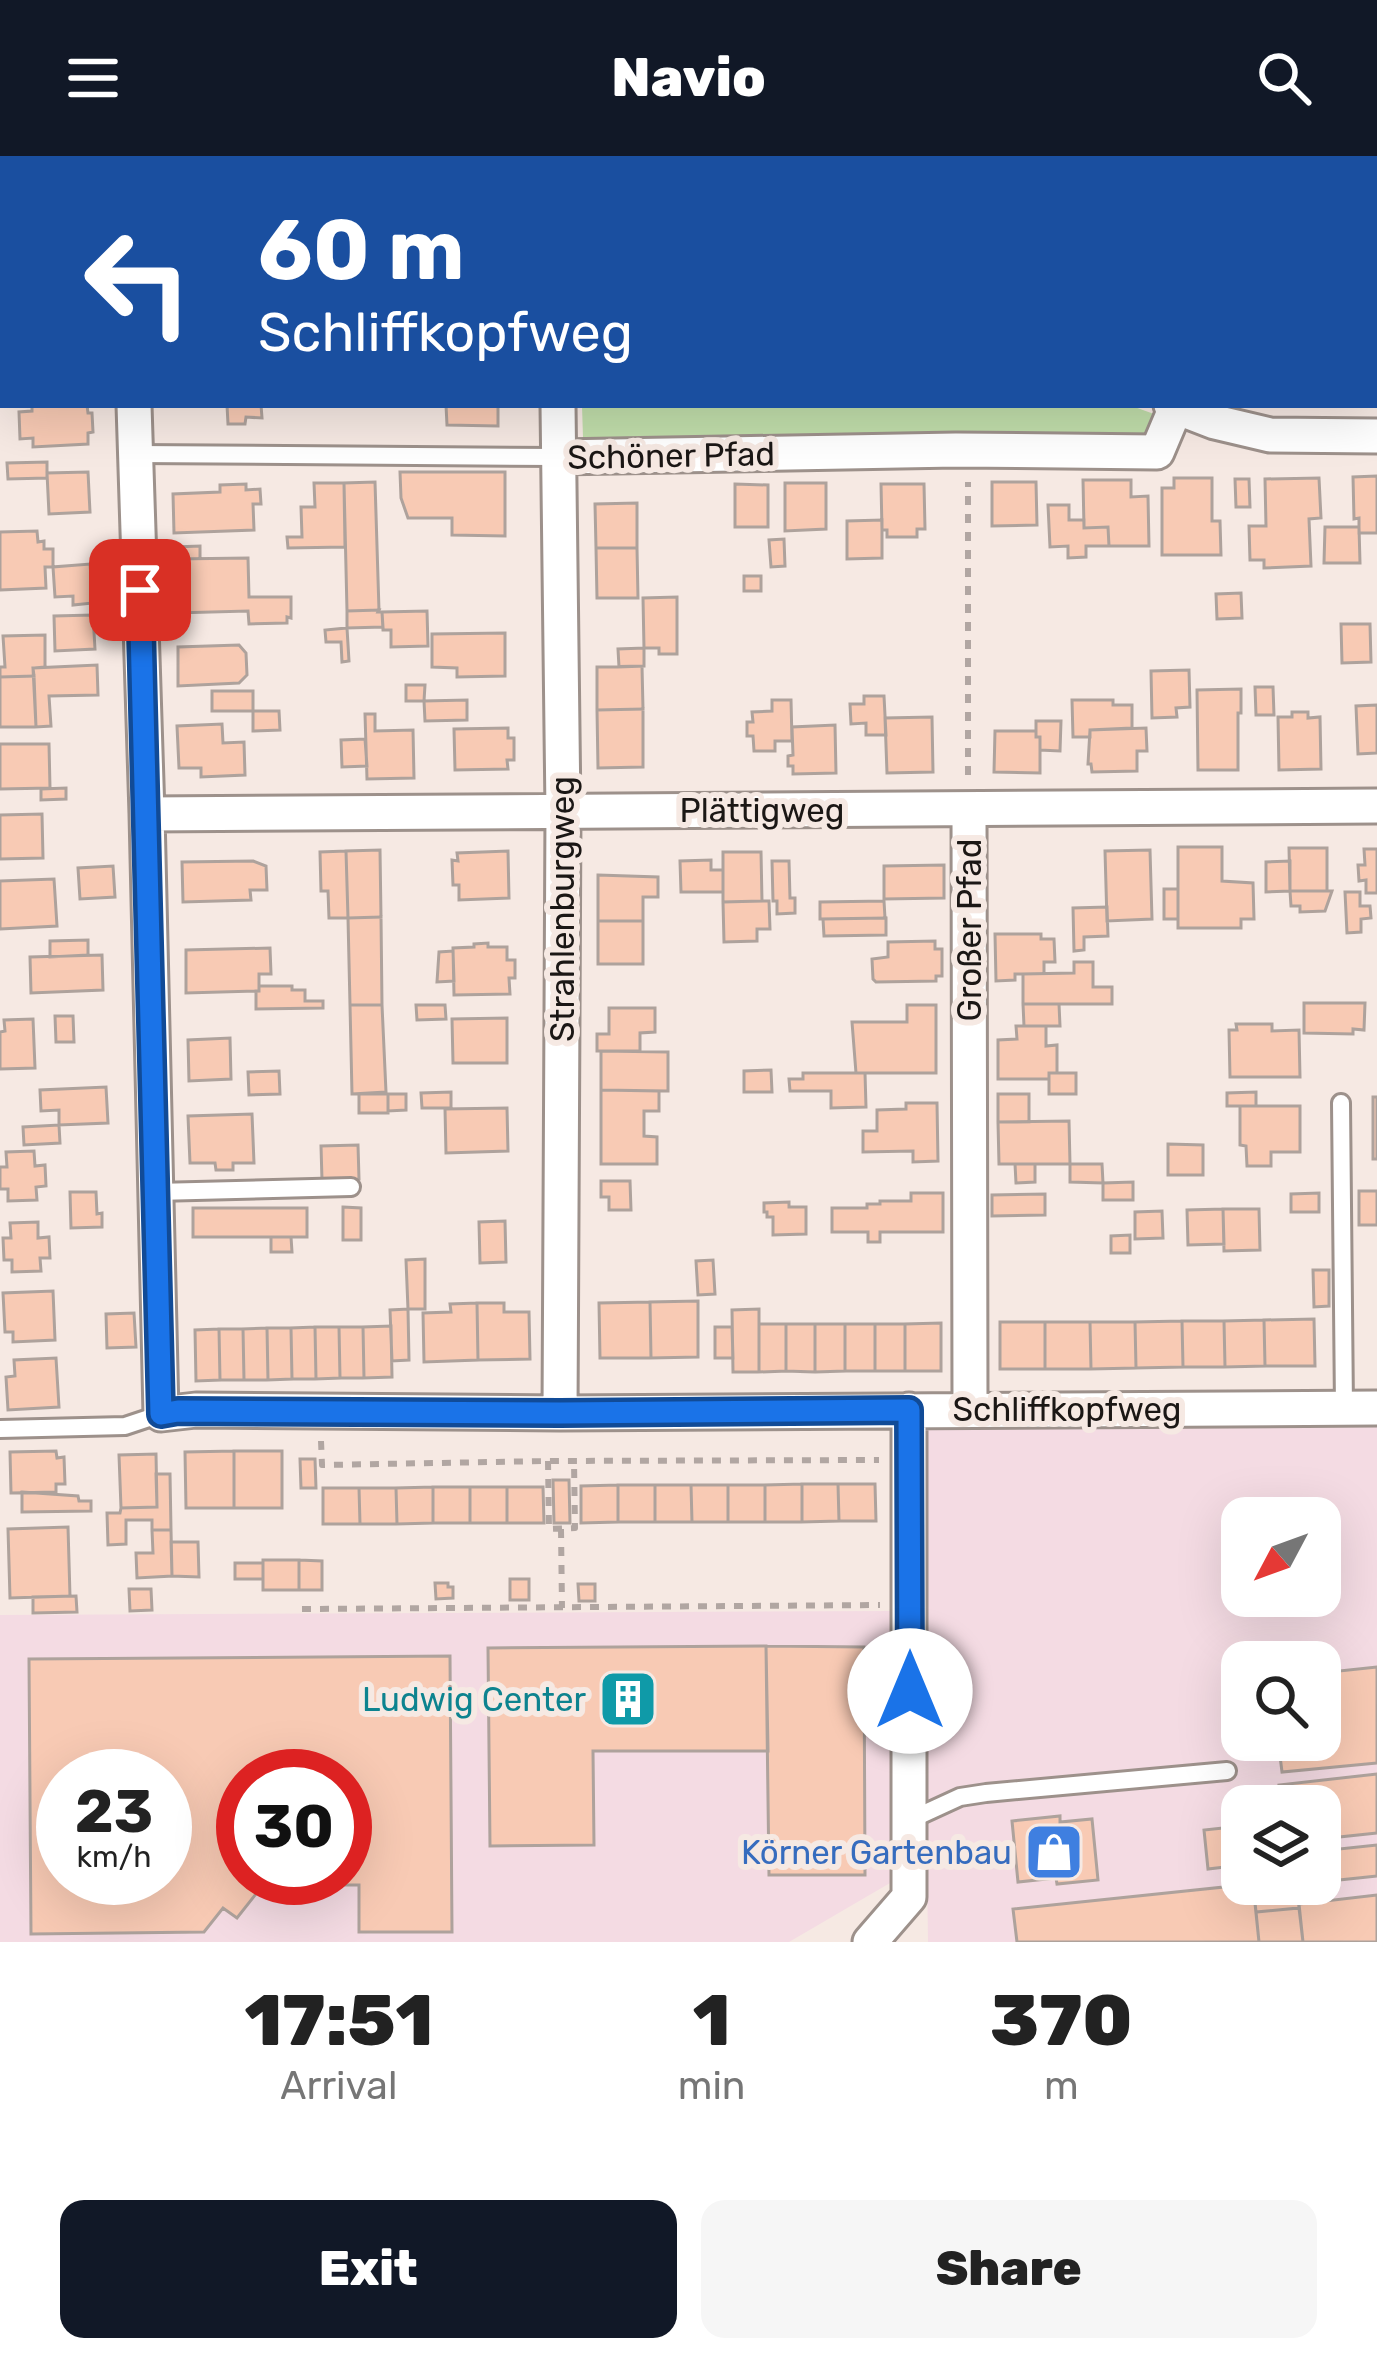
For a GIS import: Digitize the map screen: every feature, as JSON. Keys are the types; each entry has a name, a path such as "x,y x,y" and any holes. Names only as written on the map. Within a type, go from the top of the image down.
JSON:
{"street":[{"path":"134,408 161,1414"},
{"name":"Strahlenburgweg","path":"558,408 563,811 560,1413"},
{"name":"Schöner Pfad","path":"559,457 1157,452 1172,408"},
{"path":"1186,408 1249,418 1294,437 1377,436"},
{"name":"Plättigweg","path":"147,814 1377,806"},
{"name":"Großer Pfad","path":"969,808 970,1409"},
{"name":"Schliffkopfweg","path":"161,1414 1360,1408"},
{"path":"870,1942 909,1897 909,1410"}],"lane":[{"name":"Schöner Pfad","path":"136,454 559,457"},
{"name":"Schliffkopfweg","path":"1341,1103 1360,1408"},
{"path":"156,1192 350,1187"},
{"name":"Schliffkopfweg","path":"0,1429 125,1426 161,1414"},
{"path":"909,1820 960,1797 1227,1771"}],"path":[{"name":"Großer Pfad","path":"968,451 969,808"},
{"path":"320,1411 322,1465 883,1460"},
{"path":"548,1461 549,1528 562,1529 575,1528 574,1461"},
{"path":"562,1529 562,1608"},
{"path":"302,1609 910,1605"}],"shaded area":[{"path":"1377,1425 1377,1942 928,1942 921,1428"},
{"path":"891,1611 890,1883 789,1942 0,1942 0,1615"}],"green space":[{"path":"582,408 1137,408 1154,414 1145,439 583,438"}],"building":[{"path":"87,408 93,432 88,433 88,444 33,447 33,438 20,439 19,412"},
{"path":"227,408 261,408 262,418 246,417 245,424 228,424"},
{"path":"446,408 498,408 498,426 447,425"},
{"path":"47,462 47,478 8,479 7,463"},
{"path":"88,472 90,512 49,514 47,473"},
{"path":"400,472 505,472 505,536 452,535 452,518 408,518"},
{"path":"1377,476 1377,533 1359,533 1353,477"},
{"path":"1174,478 1212,478 1212,521 1220,521 1221,555 1162,555 1162,488 1174,488"},
{"path":"1319,478 1321,518 1309,519 1311,566 1264,568 1264,560 1250,560 1249,526 1266,526 1265,479"},
{"path":"1235,479 1249,479 1250,507 1236,507"},
{"path":"1083,480 1131,480 1131,497 1148,496 1149,546 1109,546 1108,527 1084,528"},
{"path":"375,482 379,610 347,611 344,483"},
{"path":"992,482 1036,482 1037,525 992,526"},
{"path":"314,483 344,483 345,547 288,548 287,537 302,537 301,507 315,507"},
{"path":"785,483 826,483 826,529 785,531"},
{"path":"246,484 246,490 260,489 261,504 253,504 254,530 174,533 173,494 220,492 220,485"},
{"path":"735,484 768,485 768,527 735,527"},
{"path":"881,484 924,484 925,529 917,529 917,537 887,537 887,530 882,530"},
{"path":"637,503 637,548 596,548 595,504"},
{"path":"1048,505 1069,505 1069,520 1084,520 1084,528 1108,527 1109,546 1086,546 1086,557 1068,558 1068,546 1050,547"},
{"path":"882,520 882,558 847,559 847,521"},
{"path":"1325,527 1359,527 1360,563 1324,563"},
{"path":"37,531 44,549 53,549 53,567 45,567 46,588 0,590 0,532"},
{"path":"784,539 785,566 771,567 769,540"},
{"path":"200,546 200,559 174,559 174,547"},
{"path":"596,548 637,548 638,598 597,598"},
{"path":"248,558 249,597 291,597 287,623 249,624 248,611 175,613 174,559"},
{"path":"90,564 93,603 73,605 73,596 55,597 53,567"},
{"path":"744,576 761,576 761,591 744,591"},
{"path":"1241,593 1242,618 1217,619 1216,594"},
{"path":"677,597 677,654 644,648 643,598"},
{"path":"379,610 383,627 347,628 347,611"},
{"path":"427,611 428,646 391,647 391,630 383,630 382,612"},
{"path":"93,615 95,649 55,651 54,616"},
{"path":"1341,624 1370,624 1371,662 1342,663"},
{"path":"347,628 349,661 342,662 341,642 326,642 325,630"},
{"path":"505,633 505,676 457,677 457,668 432,667 432,634"},
{"path":"45,635 45,667 33,668 34,676 0,677 0,667 5,667 3,636"},
{"path":"239,645 246,653 247,675 239,683 178,686 178,647"},
{"path":"644,648 644,666 619,667 618,649"},
{"path":"97,665 98,695 49,696 51,726 36,727 33,668"},
{"path":"642,666 643,709 597,710 597,667"},
{"path":"1189,670 1190,707 1176,708 1177,717 1152,718 1151,671"},
{"path":"34,676 36,727 0,727 0,677"},
{"path":"406,685 425,685 424,701 406,701"},
{"path":"1255,687 1273,687 1274,715 1256,715"},
{"path":"1241,689 1238,770 1198,770 1197,690"},
{"path":"212,691 253,691 253,711 212,711"},
{"path":"864,696 884,696 886,735 866,735 866,723 851,724 850,704 864,704"},
{"path":"467,700 467,720 425,721 424,701"},
{"path":"772,700 791,700 792,741 775,741 775,751 754,751 747,722 753,722 752,712 772,711"},
{"path":"1072,700 1132,705 1132,728 1090,730 1090,737 1073,737"},
{"path":"1377,705 1377,753 1358,754 1356,706"},
{"path":"643,709 643,767 598,768 597,710"},
{"path":"253,711 279,711 280,730 253,731"},
{"path":"1292,712 1320,717 1321,769 1279,770 1278,717 1292,717"},
{"path":"365,714 375,714 375,731 413,730 414,778 367,779"},
{"path":"932,717 933,772 887,773 885,718"},
{"path":"1036,721 1061,721 1060,751 1040,750"},
{"path":"222,724 223,743 244,742 245,775 201,777 201,768 179,768 177,726"},
{"path":"835,725 836,773 793,774 793,766 788,766 788,756 793,755 792,727"},
{"path":"508,728 508,738 514,738 514,760 507,760 508,769 455,770 454,729"},
{"path":"1146,728 1147,751 1137,751 1137,771 1092,772 1088,764 1090,730"},
{"path":"995,731 1036,731 1040,773 994,772"},
{"path":"365,739 367,766 342,767 341,740"},
{"path":"0,744 49,744 50,788 0,789"},
{"path":"66,788 66,799 41,800 41,789"},
{"path":"42,814 43,858 0,859 0,815"},
{"path":"1178,847 1222,847 1222,881 1253,883 1254,919 1241,919 1241,928 1178,928"},
{"path":"1289,848 1327,848 1327,891 1290,891"},
{"path":"1364,849 1377,849 1377,893 1366,893 1366,880 1359,881"},
{"path":"380,850 381,917 348,918 346,851"},
{"path":"1150,850 1152,919 1107,921 1105,851"},
{"path":"346,851 348,918 329,918 328,891 321,891 320,852"},
{"path":"508,851 509,898 459,900 459,885 453,885 452,860 458,861 457,853"},
{"path":"723,852 761,852 762,901 723,902"},
{"path":"711,860 711,870 723,870 723,892 681,892 680,861"},
{"path":"253,861 266,866 267,890 250,890 251,900 183,902 182,862"},
{"path":"772,861 789,861 795,913 777,914"},
{"path":"1290,861 1290,891 1266,892 1266,862"},
{"path":"944,865 944,898 884,899 884,866"},
{"path":"113,866 115,897 80,899 78,868"},
{"path":"598,875 658,877 658,897 643,897 643,921 598,921"},
{"path":"54,879 57,926 0,929 0,881"},
{"path":"1164,889 1178,889 1178,919 1164,919"},
{"path":"1290,891 1332,891 1325,911 1300,912 1300,906 1291,906"},
{"path":"1345,892 1360,892 1360,906 1370,906 1371,918 1361,919 1361,932 1347,933"},
{"path":"769,901 770,929 757,929 757,941 724,942 723,902"},
{"path":"884,901 885,918 820,919 820,902"},
{"path":"1107,907 1108,936 1084,937 1084,950 1074,951 1073,908"},
{"path":"381,917 382,1005 350,1005 348,918"},
{"path":"886,918 886,935 824,936 823,919"},
{"path":"598,921 643,921 643,964 598,964"},
{"path":"995,934 1041,934 1041,939 1054,939 1055,962 1044,962 1044,974 1015,974 1015,980 996,981"},
{"path":"88,940 88,955 50,957 50,941"},
{"path":"935,941 935,949 942,949 942,976 936,976 936,981 873,979 872,959 888,957 888,942"},
{"path":"488,943 488,947 507,947 507,960 515,960 510,994 454,995 453,948"},
{"path":"270,948 271,974 259,974 259,991 186,993 186,950"},
{"path":"453,951 454,981 437,982 439,952"},
{"path":"102,955 103,990 31,993 30,957"},
{"path":"1074,962 1093,962 1093,987 1112,987 1112,1004 1023,1004 1023,974 1074,973"},
{"path":"259,986 305,990 305,1001 323,1001 323,1008 256,1009"},
{"path":"1304,1003 1365,1003 1364,1030 1304,1033"},
{"path":"1023,1004 1059,1004 1060,1026 1024,1026"},
{"path":"350,1005 382,1005 386,1092 352,1094"},
{"path":"416,1005 445,1005 446,1019 417,1020"},
{"path":"907,1005 936,1005 936,1073 856,1073 852,1022 907,1022"},
{"path":"609,1008 655,1008 655,1032 640,1033 640,1051 597,1051 597,1034 609,1034"},
{"path":"55,1016 73,1016 74,1042 56,1042"},
{"path":"507,1018 507,1063 453,1063 452,1019"},
{"path":"33,1019 35,1068 0,1069 4,1020"},
{"path":"1236,1024 1299,1030 1300,1077 1230,1077 1229,1030 1237,1030"},
{"path":"1016,1026 1046,1026 1046,1046 1057,1045 1057,1073 1049,1073 1049,1079 998,1079 998,1040 1017,1039"},
{"path":"230,1038 231,1079 189,1081 188,1040"},
{"path":"601,1051 668,1052 668,1091 601,1090"},
{"path":"771,1070 772,1092 744,1092 744,1071"},
{"path":"279,1071 280,1094 249,1095 248,1072"},
{"path":"803,1073 865,1073 866,1107 831,1108 831,1091 790,1091 789,1079 803,1079"},
{"path":"1049,1073 1076,1073 1076,1094 1049,1094"},
{"path":"106,1087 108,1123 59,1125 59,1110 41,1111 40,1090"},
{"path":"601,1090 659,1091 659,1111 644,1111 644,1136 657,1137 657,1164 601,1164"},
{"path":"451,1092 451,1108 422,1108 421,1093"},
{"path":"1256,1092 1256,1106 1227,1106 1227,1093"},
{"path":"359,1094 388,1094 388,1113 359,1113"},
{"path":"388,1094 406,1094 406,1110 388,1111"},
{"path":"998,1094 1029,1094 1029,1122 998,1122"},
{"path":"1373,1097 1377,1097 1377,1159 1373,1159"},
{"path":"906,1103 937,1103 938,1161 913,1162 913,1151 863,1152 863,1131 877,1131 877,1110 906,1109"},
{"path":"1240,1106 1300,1106 1300,1152 1271,1152 1271,1166 1247,1166 1246,1146 1240,1145"},
{"path":"507,1108 508,1151 446,1153 445,1109"},
{"path":"252,1114 254,1163 233,1163 233,1170 216,1170 215,1163 190,1163 188,1116"},
{"path":"1069,1121 1070,1164 999,1164 998,1122"},
{"path":"59,1125 60,1143 24,1145 23,1127"},
{"path":"1168,1144 1203,1145 1203,1175 1168,1175"},
{"path":"358,1145 359,1179 322,1180 321,1146"},
{"path":"34,1151 35,1166 45,1165 46,1186 36,1187 37,1200 8,1201 8,1189 0,1189 6,1152"},
{"path":"1015,1164 1035,1164 1035,1182 1016,1183"},
{"path":"1070,1164 1102,1164 1103,1183 1070,1182"},
{"path":"601,1181 630,1181 631,1210 609,1210 609,1197 601,1197"},
{"path":"1133,1182 1133,1200 1103,1200 1103,1183"},
{"path":"1359,1191 1377,1191 1377,1225 1359,1225"},
{"path":"70,1192 96,1192 102,1227 71,1228"},
{"path":"911,1193 943,1193 943,1232 880,1232 880,1242 868,1242 868,1232 832,1232 832,1208 911,1201"},
{"path":"1319,1193 1319,1212 1291,1212 1291,1194"},
{"path":"1045,1194 1045,1215 992,1216 992,1195"},
{"path":"789,1202 789,1207 806,1207 806,1234 773,1235 773,1217 767,1217 764,1203"},
{"path":"343,1207 361,1208 361,1240 343,1240"},
{"path":"193,1208 307,1208 307,1237 193,1237"},
{"path":"1223,1209 1224,1244 1188,1245 1187,1210"},
{"path":"1223,1209 1259,1209 1260,1250 1224,1251"},
{"path":"1162,1211 1163,1238 1135,1239 1135,1212"},
{"path":"505,1221 506,1262 480,1263 479,1222"},
{"path":"38,1222 38,1238 49,1237 50,1258 40,1258 41,1271 12,1272 12,1260 4,1260 3,1238 11,1238 10,1223"},
{"path":"1130,1235 1130,1253 1111,1253 1111,1236"},
{"path":"271,1237 291,1237 292,1252 271,1252"},
{"path":"425,1259 425,1309 408,1309 406,1260"},
{"path":"713,1260 715,1294 698,1295 696,1261"},
{"path":"1313,1270 1329,1270 1329,1306 1314,1307"},
{"path":"53,1291 55,1340 13,1342 13,1332 5,1332 3,1293"},
{"path":"698,1301 698,1357 651,1358 650,1302"},
{"path":"650,1302 651,1358 600,1358 599,1303"},
{"path":"477,1303 504,1303 504,1312 529,1312 530,1359 478,1360"},
{"path":"477,1303 478,1360 424,1362 423,1313 451,1312 450,1304"},
{"path":"408,1309 409,1360 392,1361 390,1310"},
{"path":"759,1309 759,1372 733,1372 732,1310"},
{"path":"134,1313 136,1347 107,1348 106,1314"},
{"path":"1314,1319 1315,1366 1265,1366 1264,1320"},
{"path":"1264,1320 1265,1366 1225,1367 1224,1321"},
{"path":"1182,1321 1183,1367 1136,1368 1135,1322"},
{"path":"1182,1321 1224,1321 1225,1367 1183,1367"},
{"path":"1000,1322 1045,1322 1045,1369 1000,1369"},
{"path":"1045,1322 1090,1322 1091,1369 1045,1369"},
{"path":"1090,1322 1135,1322 1136,1368 1091,1369"},
{"path":"941,1323 941,1371 905,1371 905,1324"},
{"path":"759,1324 786,1324 786,1371 759,1372"},
{"path":"786,1324 815,1324 815,1372 786,1371"},
{"path":"815,1324 845,1324 845,1371 815,1372"},
{"path":"845,1324 875,1324 875,1371 845,1371"},
{"path":"875,1324 905,1324 905,1371 875,1371"},
{"path":"391,1326 392,1377 364,1378 363,1327"},
{"path":"315,1327 339,1327 340,1378 316,1379"},
{"path":"315,1327 316,1379 292,1379 291,1328"},
{"path":"339,1327 363,1327 364,1378 340,1378"},
{"path":"715,1327 732,1327 733,1358 715,1358"},
{"path":"267,1328 268,1380 244,1380 243,1329"},
{"path":"267,1328 291,1328 292,1379 268,1380"},
{"path":"219,1329 243,1329 244,1380 220,1380"},
{"path":"219,1329 220,1380 196,1381 195,1330"},
{"path":"56,1358 59,1407 8,1410 6,1377 15,1376 14,1360"},
{"path":"56,1451 57,1458 64,1457 65,1484 56,1484 56,1492 11,1493 10,1452"},
{"path":"234,1451 234,1508 186,1508 185,1452"},
{"path":"234,1451 282,1451 282,1508 234,1508"},
{"path":"156,1454 157,1507 121,1508 119,1455"},
{"path":"300,1459 315,1459 316,1488 301,1488"},
{"path":"156,1474 170,1474 171,1530 152,1530 152,1520 126,1520 126,1544 108,1545 107,1513 157,1507"},
{"path":"553,1480 569,1480 570,1523 554,1523"},
{"path":"802,1484 802,1522 765,1522 765,1485"},
{"path":"802,1484 838,1484 839,1521 802,1522"},
{"path":"838,1484 875,1484 876,1521 839,1521"},
{"path":"618,1485 618,1522 581,1523 581,1486"},
{"path":"618,1485 655,1485 655,1522 618,1522"},
{"path":"655,1485 691,1485 692,1522 655,1522"},
{"path":"691,1485 728,1485 728,1522 692,1522"},
{"path":"728,1485 765,1485 765,1522 728,1522"},
{"path":"433,1487 433,1523 397,1524 396,1488"},
{"path":"433,1487 470,1487 470,1523 433,1523"},
{"path":"470,1487 507,1487 507,1523 470,1523"},
{"path":"507,1487 543,1487 544,1523 507,1523"},
{"path":"323,1488 359,1488 360,1524 323,1524"},
{"path":"359,1488 396,1488 397,1524 360,1524"},
{"path":"22,1492 78,1496 79,1501 91,1501 91,1511 22,1512"},
{"path":"68,1527 70,1596 10,1598 8,1529"},
{"path":"152,1530 171,1530 172,1576 137,1578 136,1553 153,1553"},
{"path":"171,1542 198,1542 199,1577 172,1576"},
{"path":"263,1560 299,1560 299,1590 263,1590"},
{"path":"299,1560 322,1561 322,1590 299,1590"},
{"path":"235,1563 263,1563 263,1579 235,1579"},
{"path":"510,1579 529,1579 529,1600 510,1600"},
{"path":"435,1583 453,1587 453,1598 436,1599"},
{"path":"578,1584 595,1584 595,1601 579,1601"},
{"path":"129,1589 151,1589 152,1610 130,1611"},
{"path":"76,1596 77,1612 33,1613 33,1597"},
{"name":"Ludwig Center","path":"766,1646 768,1751 593,1751 594,1845 490,1846 488,1648"},
{"path":"766,1646 864,1647 865,1875 769,1875"},
{"path":"450,1656 452,1932 359,1932 359,1905 372,1905 372,1749 216,1749 216,1905 247,1905 237,1918 223,1908 204,1932 31,1934 29,1659"},
{"path":"1377,1667 1377,1763 1282,1772 1281,1761 1341,1761 1341,1671"},
{"path":"1377,1774 1377,1833 1341,1837 1341,1785 1279,1785"},
{"path":"1060,1816 1060,1822 1092,1819 1098,1880 1018,1882 1012,1821"},
{"path":"1221,1828 1221,1867 1208,1869 1204,1830"},
{"path":"1377,1845 1377,1876 1341,1880 1341,1849"},
{"path":"1221,1887 1221,1905 1255,1905 1259,1942 1017,1942 1013,1909"},
{"path":"1377,1895 1377,1942 1303,1942 1299,1905 1341,1905 1341,1899"},
{"path":"1255,1905 1299,1905 1299,1908 1256,1912"},
{"path":"1299,1908 1303,1942 1259,1942 1256,1912"}],"place":[{"name":"Ludwig Center","path":"628,1699"},
{"name":"Körner Gartenbau","path":"1054,1852"}],"route":[{"path":"140,590 161,1414 909,1410 910,1691"}]}
